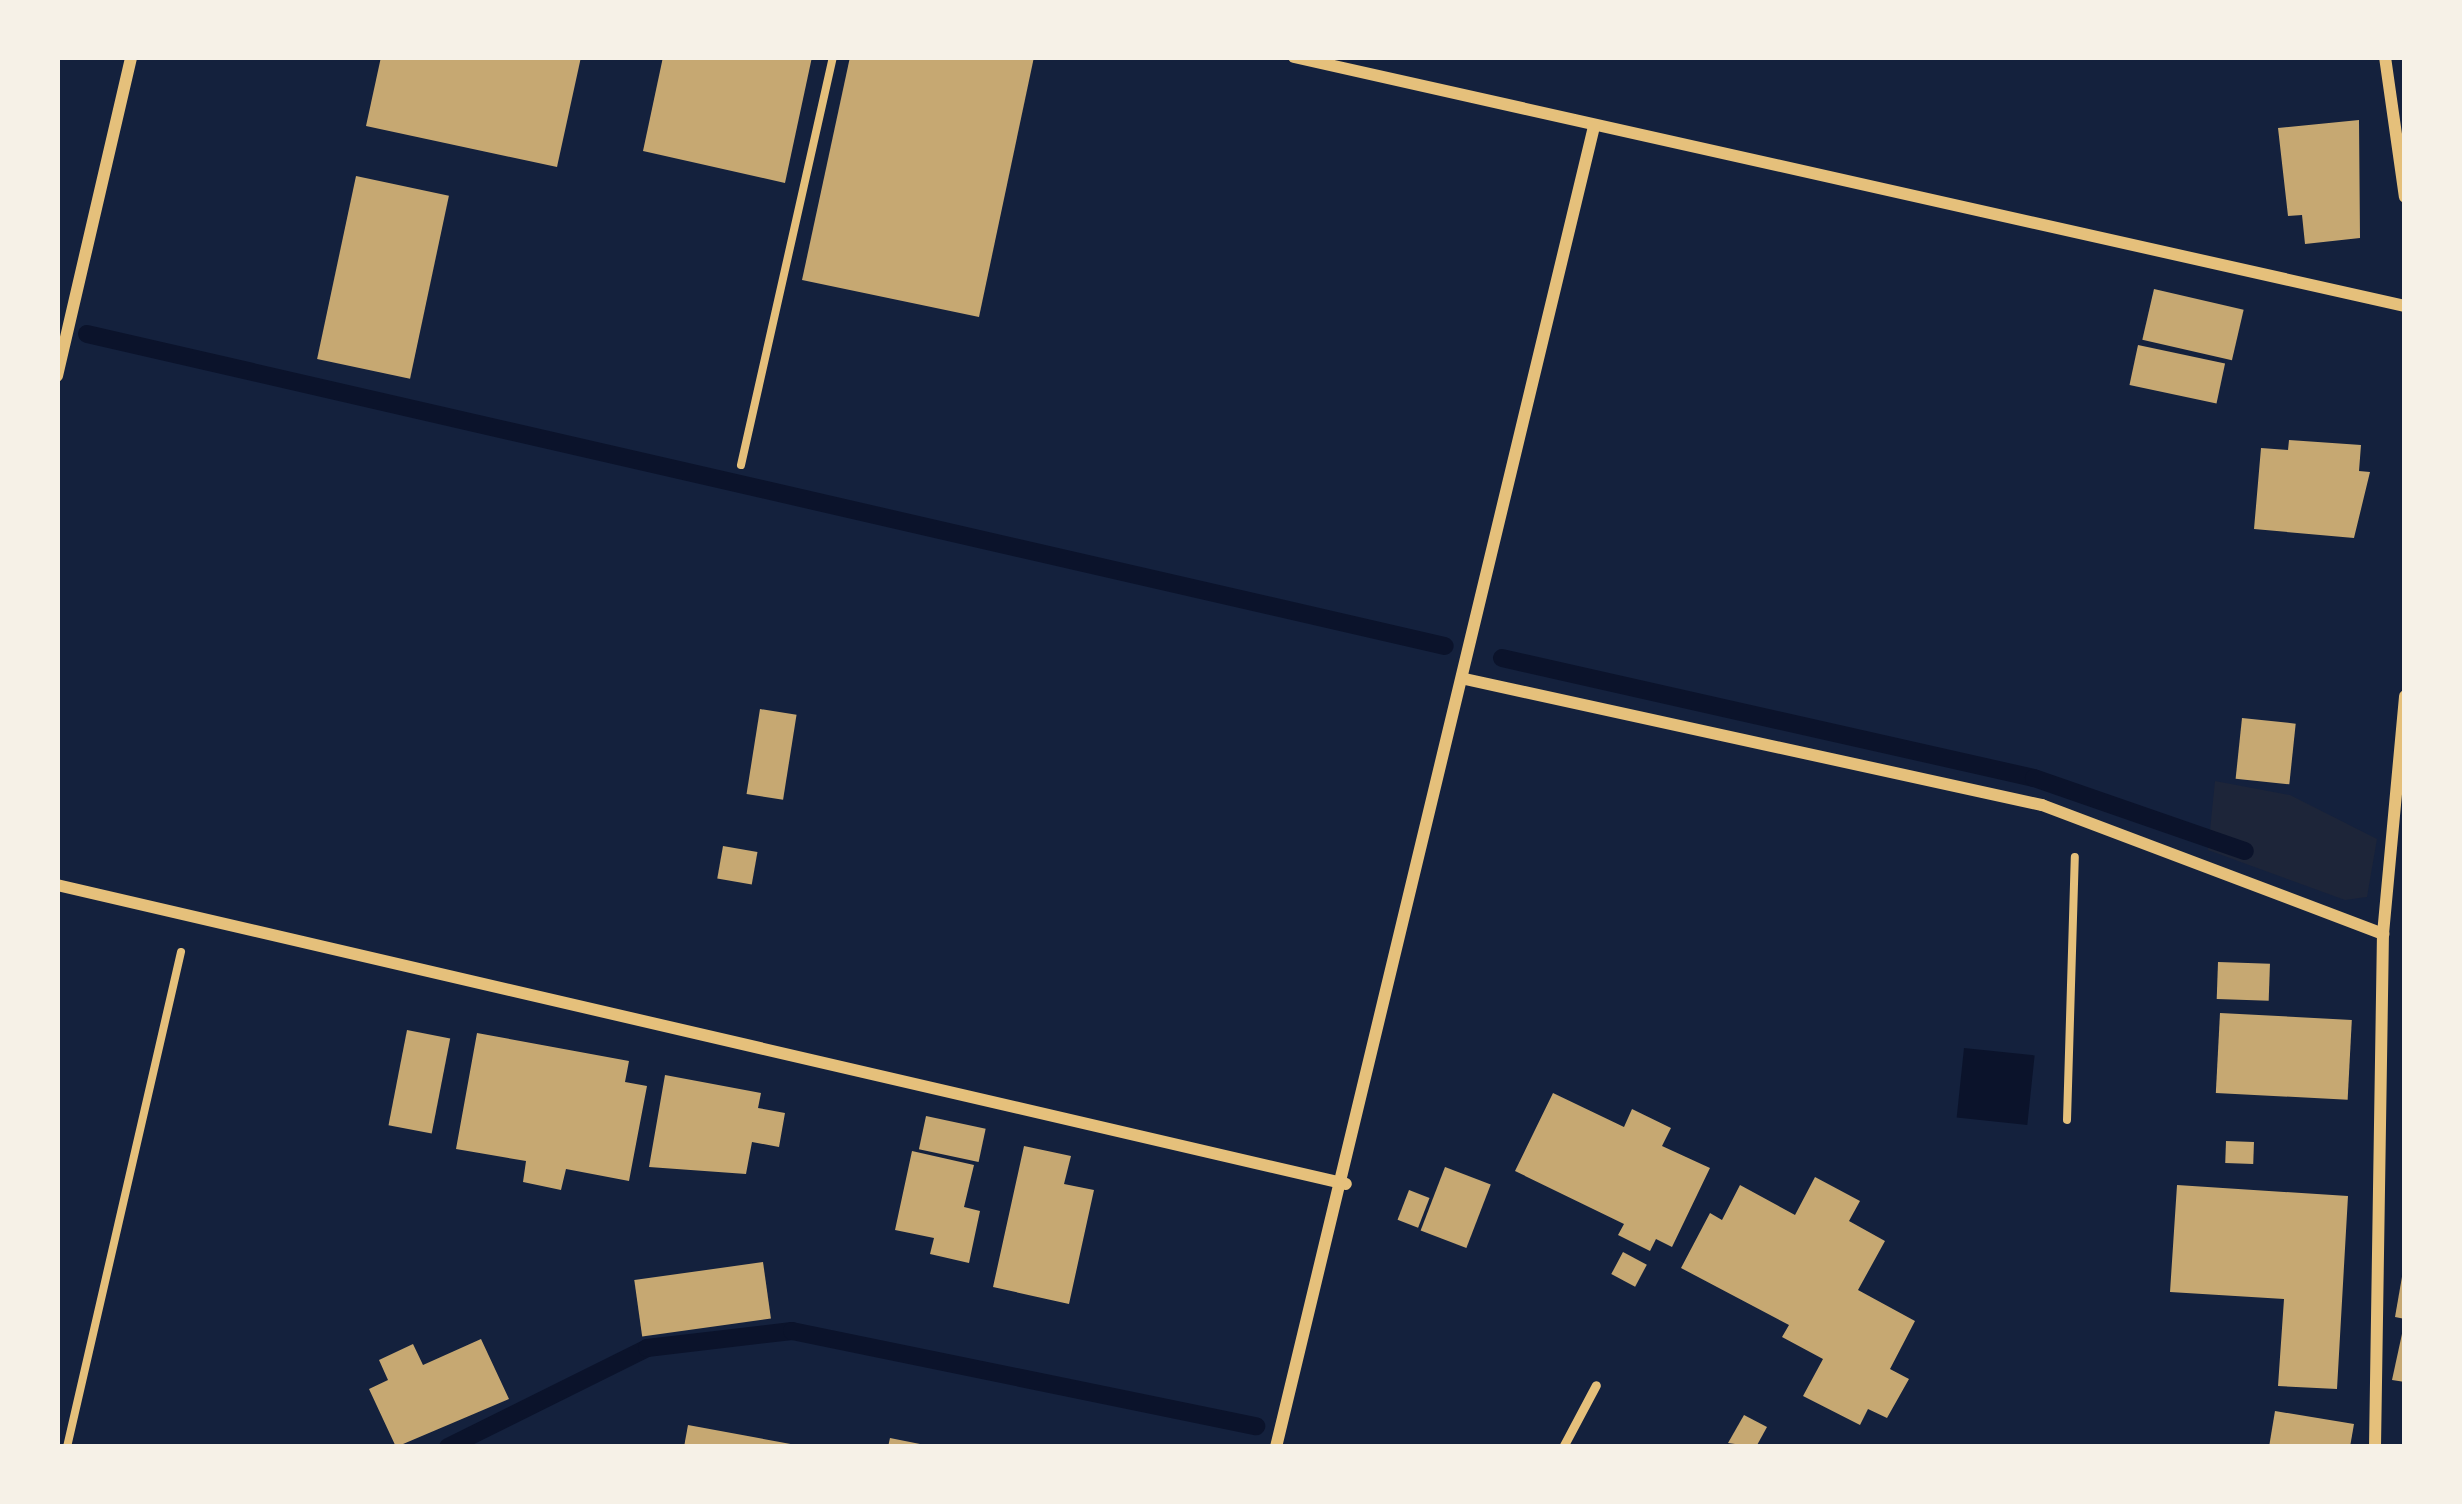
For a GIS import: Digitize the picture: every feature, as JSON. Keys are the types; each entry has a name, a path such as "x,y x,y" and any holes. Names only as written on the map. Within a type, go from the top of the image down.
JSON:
{"street":[{"path":"57,376 131,57"},
{"path":"2385,57 2405,197"},
{"path":"1298,58 2405,306"},
{"path":"1276,1447 1346,1184 1594,128"},
{"path":"1465,679 2076,818 2383,934"},
{"path":"2375,1447 2383,934 2405,696"},
{"path":"57,885 1346,1184"}],"lane":[{"path":"1563,1447 1596,1385"}],"path":[{"path":"741,465 833,57"},
{"path":"2067,1120 2076,818"},
{"path":"67,1447 189,915"}],"shaded area":[{"path":"2215,781 2290,795 2377,839 2367,897 2345,900 2208,850"},
{"path":"1964,1048 2035,1055 2027,1125 1957,1118"}],"building":[{"path":"381,57 581,57 557,167 366,126"},
{"path":"663,57 812,57 785,183 643,151"},
{"path":"850,57 1034,57 979,317 802,280"},
{"path":"2359,120 2360,238 2305,244 2302,215 2288,216 2278,128"},
{"path":"356,176 449,196 410,379 317,359"},
{"path":"2154,289 2244,310 2232,360 2142,340"},
{"path":"2138,345 2225,364 2217,404 2129,385"},
{"path":"2289,440 2361,445 2359,471 2370,472 2354,538 2254,529 2261,448 2288,450"},
{"path":"760,709 797,715 783,800 747,794"},
{"path":"2242,718 2296,724 2289,784 2236,779"},
{"path":"723,846 757,852 752,885 717,878"},
{"path":"2218,962 2270,964 2269,1001 2217,999"},
{"path":"2220,1013 2352,1020 2348,1100 2216,1093"},
{"path":"407,1030 450,1038 432,1134 388,1125"},
{"path":"477,1033 629,1061 625,1082 647,1086 629,1181 566,1169 561,1190 523,1182 526,1161 456,1149"},
{"path":"665,1075 761,1093 758,1108 785,1113 779,1147 752,1142 746,1174 649,1167"},
{"path":"1553,1093 1624,1127 1632,1109 1671,1128 1662,1146 1710,1168 1672,1247 1656,1239 1650,1251 1618,1235 1624,1224 1515,1171"},
{"path":"926,1116 986,1129 979,1162 919,1149"},
{"path":"2226,1141 2254,1142 2253,1164 2225,1163"},
{"path":"1024,1146 1071,1156 1064,1184 1094,1190 1069,1304 993,1287"},
{"path":"912,1151 974,1165 964,1207 980,1211 969,1263 930,1254 934,1238 895,1230"},
{"path":"1445,1167 1491,1185 1466,1248 1421,1230"},
{"path":"1815,1177 1860,1201 1849,1221 1885,1241 1858,1290 1915,1321 1890,1369 1909,1379 1887,1418 1868,1409 1860,1425 1803,1396 1823,1359 1782,1337 1789,1325 1681,1268 1710,1213 1722,1220 1740,1185 1795,1215"},
{"path":"2177,1185 2348,1196 2337,1389 2278,1386 2284,1299 2170,1292"},
{"path":"1409,1190 1430,1198 1418,1228 1398,1220"},
{"path":"1623,1252 1647,1265 1635,1287 1611,1274"},
{"path":"763,1262 771,1318 642,1337 634,1280"},
{"path":"2405,1271 2405,1319 2395,1317"},
{"path":"2405,1320 2405,1382 2392,1380"},
{"path":"481,1339 509,1399 396,1447 369,1389 388,1380 379,1360 413,1344 423,1365"},
{"path":"2275,1411 2354,1424 2350,1447 2269,1447"},
{"path":"1744,1415 1767,1427 1756,1447 1728,1443"},
{"path":"688,1425 796,1445 684,1447"},
{"path":"890,1438 925,1445 925,1447 888,1447"}],"waterway":[{"path":"87,334 1445,646"},
{"path":"1502,658 2034,778 2245,851"},
{"path":"448,1447 647,1348 792,1331 1256,1426"}]}
